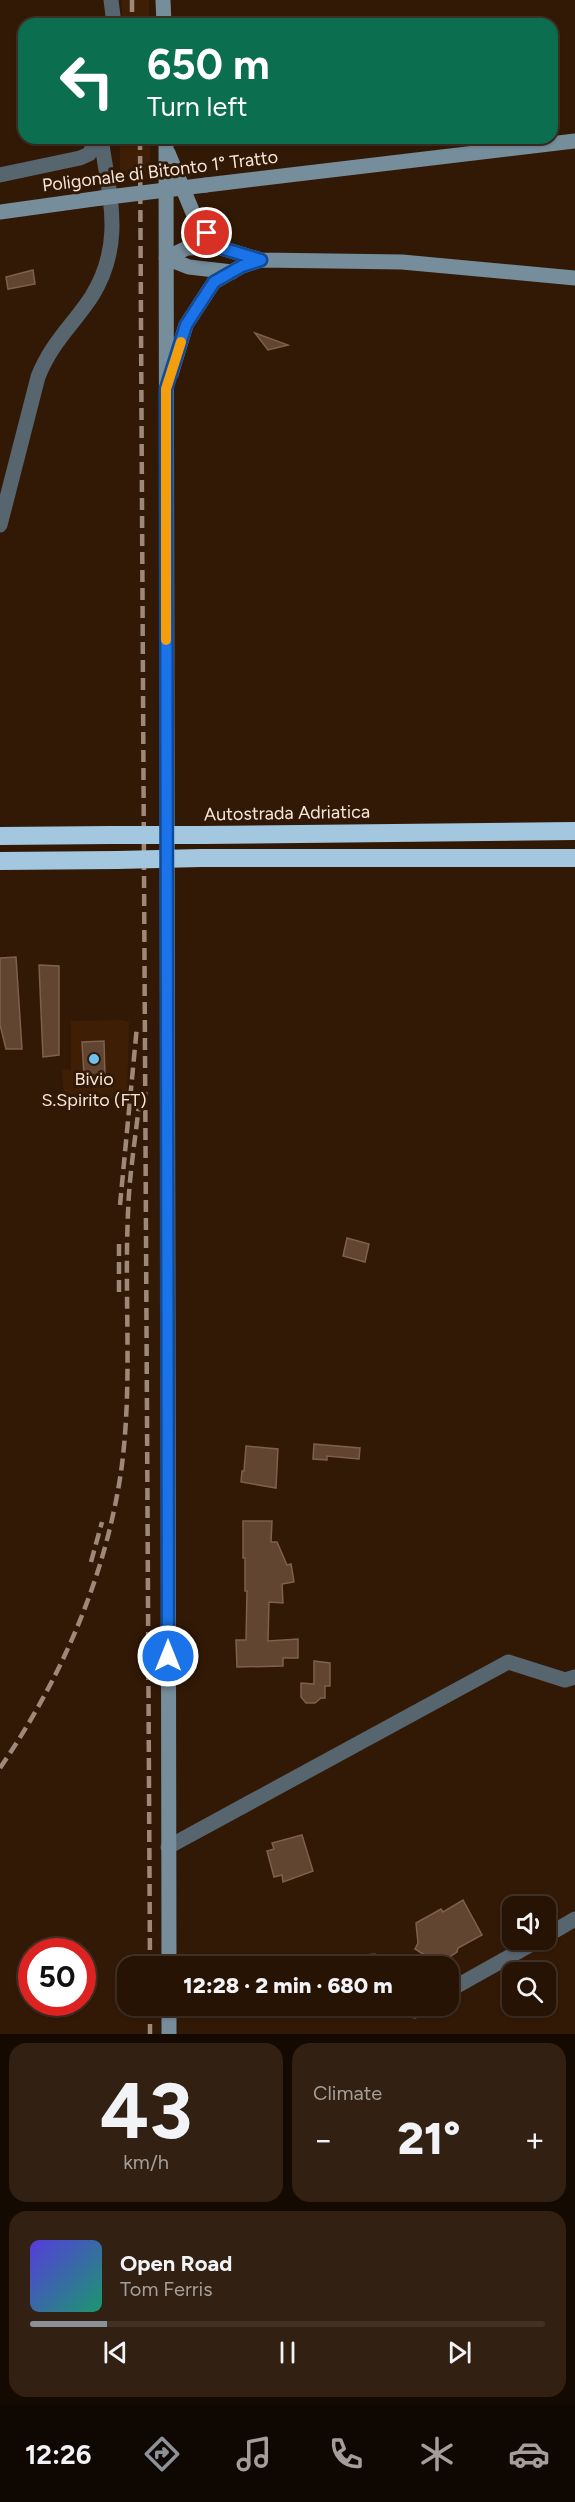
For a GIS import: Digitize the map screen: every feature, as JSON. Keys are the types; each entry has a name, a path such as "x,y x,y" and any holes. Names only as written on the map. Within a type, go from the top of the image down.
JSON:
{"highway":[{"name":"Autostrada Adriatica","path":"0,836 575,831"},
{"path":"0,861 201,858 575,858"}],"main road":[{"path":"163,0 164,18"},
{"name":"Poligonale di Bitonto 1° Tratto","path":"0,213 206,185 571,143"},
{"path":"166,144 196,219 218,247"},
{"path":"166,144 169,1956"},
{"path":"166,258 187,248 218,247 261,260 402,262 575,278"},
{"path":"166,258 189,267 232,272"},
{"path":"166,389 186,325 214,282 261,260"},
{"path":"169,2016 169,2034"}],"street":[{"path":"111,0 113,18"},
{"path":"0,175 80,158 89,154 95,144"},
{"path":"0,525 46,356 91,297 106,264 113,224 100,144"},
{"path":"168,1847 508,1662 565,1680 575,1677"},
{"path":"556,1930 575,1919"},
{"path":"459,1985 521,1950"}],"shaded area":[{"path":"122,0 149,0 149,18 122,18"},
{"path":"120,144 150,144 150,178 120,181"},
{"path":"121,1020 129,1022 127,1097 64,1101 62,1069 71,1070 71,1021"}],"building":[{"path":"33,270 35,284 8,289 6,277"},
{"path":"255,333 288,345 268,350"},
{"path":"16,957 22,1049 6,1049 0,1025 0,958"},
{"path":"39,965 59,966 59,1055 43,1057"},
{"name":"Bivio S.Spirito (FT)","path":"104,1041 105,1076 84,1076 82,1042"},
{"path":"347,1238 369,1244 365,1262 343,1256"},
{"path":"314,1444 360,1448 359,1459 327,1456 327,1460 313,1459"},
{"path":"246,1446 278,1449 276,1488 241,1482"},
{"path":"243,1521 272,1521 271,1542 277,1542 287,1565 291,1564 294,1582 282,1584 283,1603 269,1602 268,1641 298,1639 298,1658 283,1658 283,1666 237,1667 236,1640 246,1640 247,1591 245,1591 245,1558 243,1558"},
{"path":"314,1661 330,1663 330,1686 325,1686 325,1698 315,1703 306,1703 301,1697 301,1683 314,1684"},
{"path":"302,1835 313,1871 283,1882 282,1875 274,1877 267,1851 274,1849 272,1843"},
{"path":"463,1900 482,1935 458,1948 457,1952 451,1956 426,1956 415,1949 418,1943 416,1923 441,1909 443,1912"}],"railway":[{"path":"132,0 132,18"},
{"path":"140,144 150,1956"},
{"path":"120,1205 137,1026"},
{"path":"0,1768 22,1734 61,1663 92,1589 114,1512 125,1440 128,1213 139,1105"},
{"path":"119,1241 119,1292"},
{"path":"91,1562 102,1522"},
{"path":"150,2016 150,2034"}],"slow traffic":[{"path":"166,640 166,389 181,342"}],"place":[{"name":"Bivio S.Spirito (FT)","path":"94,1059"}],"route":[{"path":"168,1656 166,389 186,325 214,282 242,266 261,260 218,247 207,233"}]}
